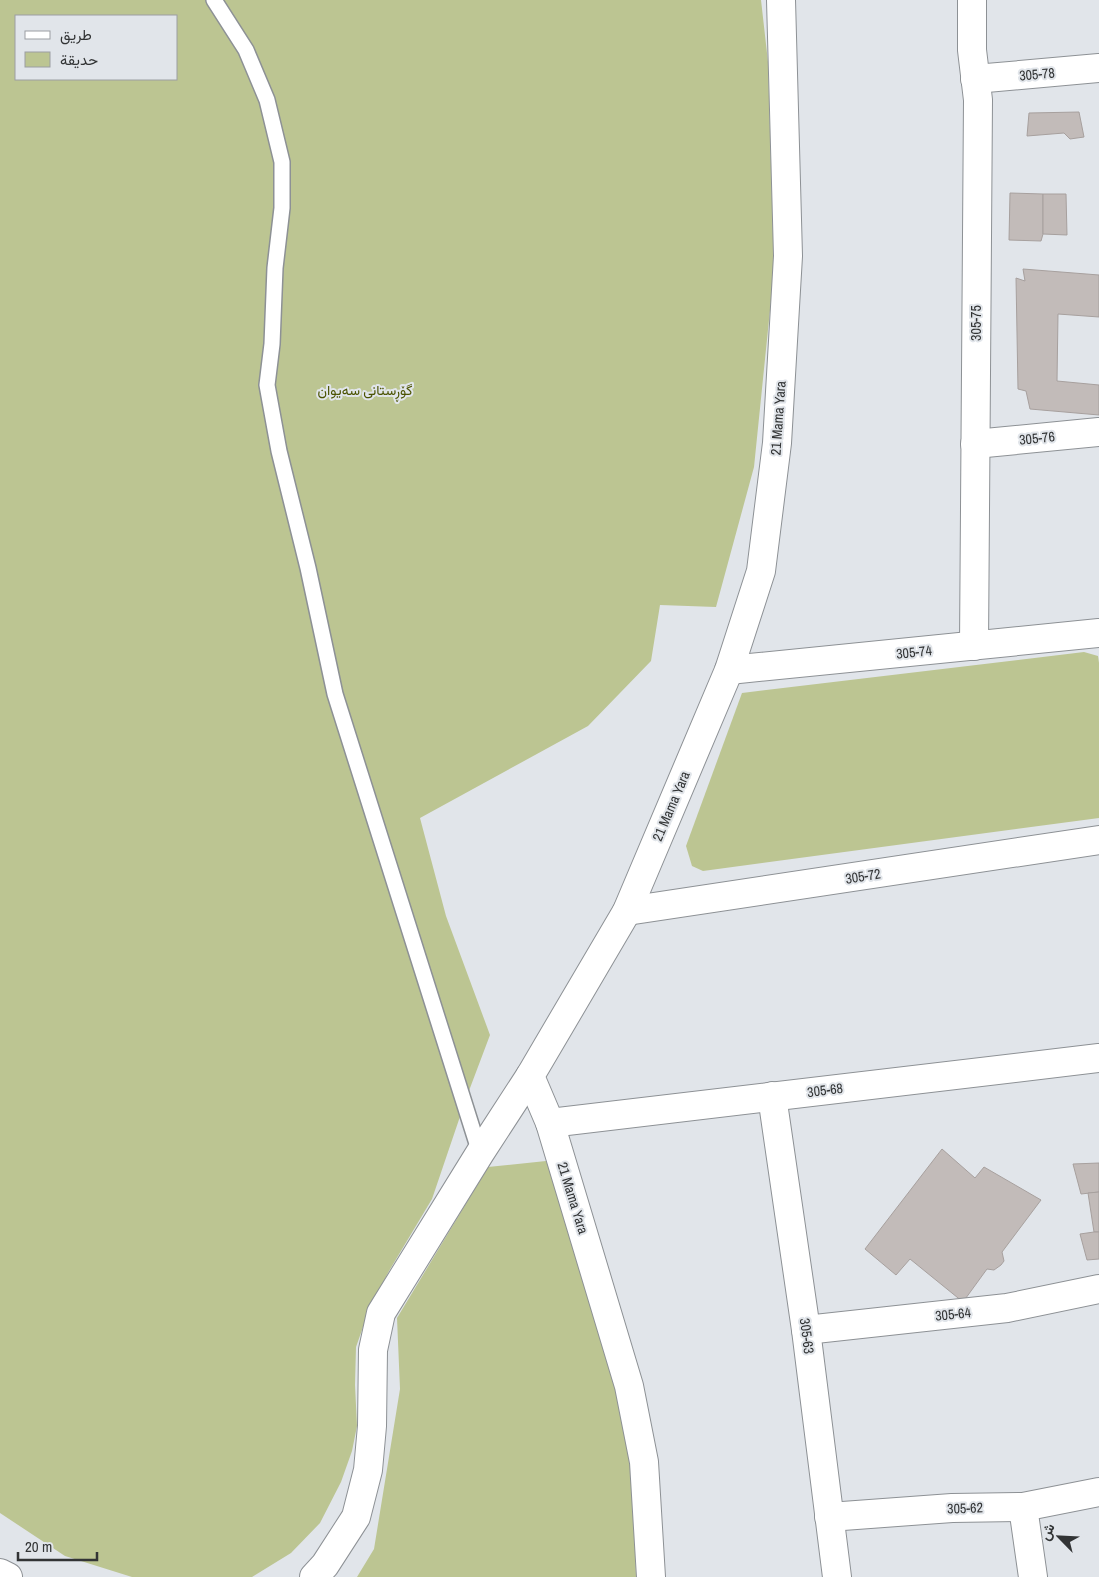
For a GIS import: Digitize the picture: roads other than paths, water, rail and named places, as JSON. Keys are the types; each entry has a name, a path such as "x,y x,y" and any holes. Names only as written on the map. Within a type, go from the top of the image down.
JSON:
{"street":[{"name":"21 Mama Yara","path":"651,1577 644,1462 629,1386 550,1123 530,1076 627,911 729,670 761,571 777,443 788,256 781,0"},
{"name":"305-75","path":"972,0 972,50 978,100 974,646"},
{"name":"305-78","path":"976,79 1099,68"},
{"name":"305-76","path":"975,444 1099,432"},
{"name":"305-74","path":"729,670 1099,633"},
{"name":"305-72","path":"627,911 1099,840"},
{"name":"305-68","path":"550,1123 1099,1058"},
{"path":"314,1577 325,1565 356,1517 368,1470 372,1426 373,1350 381,1313 530,1076"},
{"name":"305-63","path":"772,1096 806,1330 837,1577"},
{"name":"305-64","path":"806,1330 1007,1308 1099,1289"},
{"name":"305-62","path":"829,1517 952,1508 1022,1507 1099,1492"},
{"path":"1022,1507 1034,1577"},
{"path":"0,1573 8,1577"}],"lane":[{"path":"214,0 246,50 267,100 282,162 282,208 275,268 272,344 267,385 279,451 308,568 335,694 480,1153"}],"park label":[{"name":"گۆڕستانی سەیوان","path":"365,390"}]}
